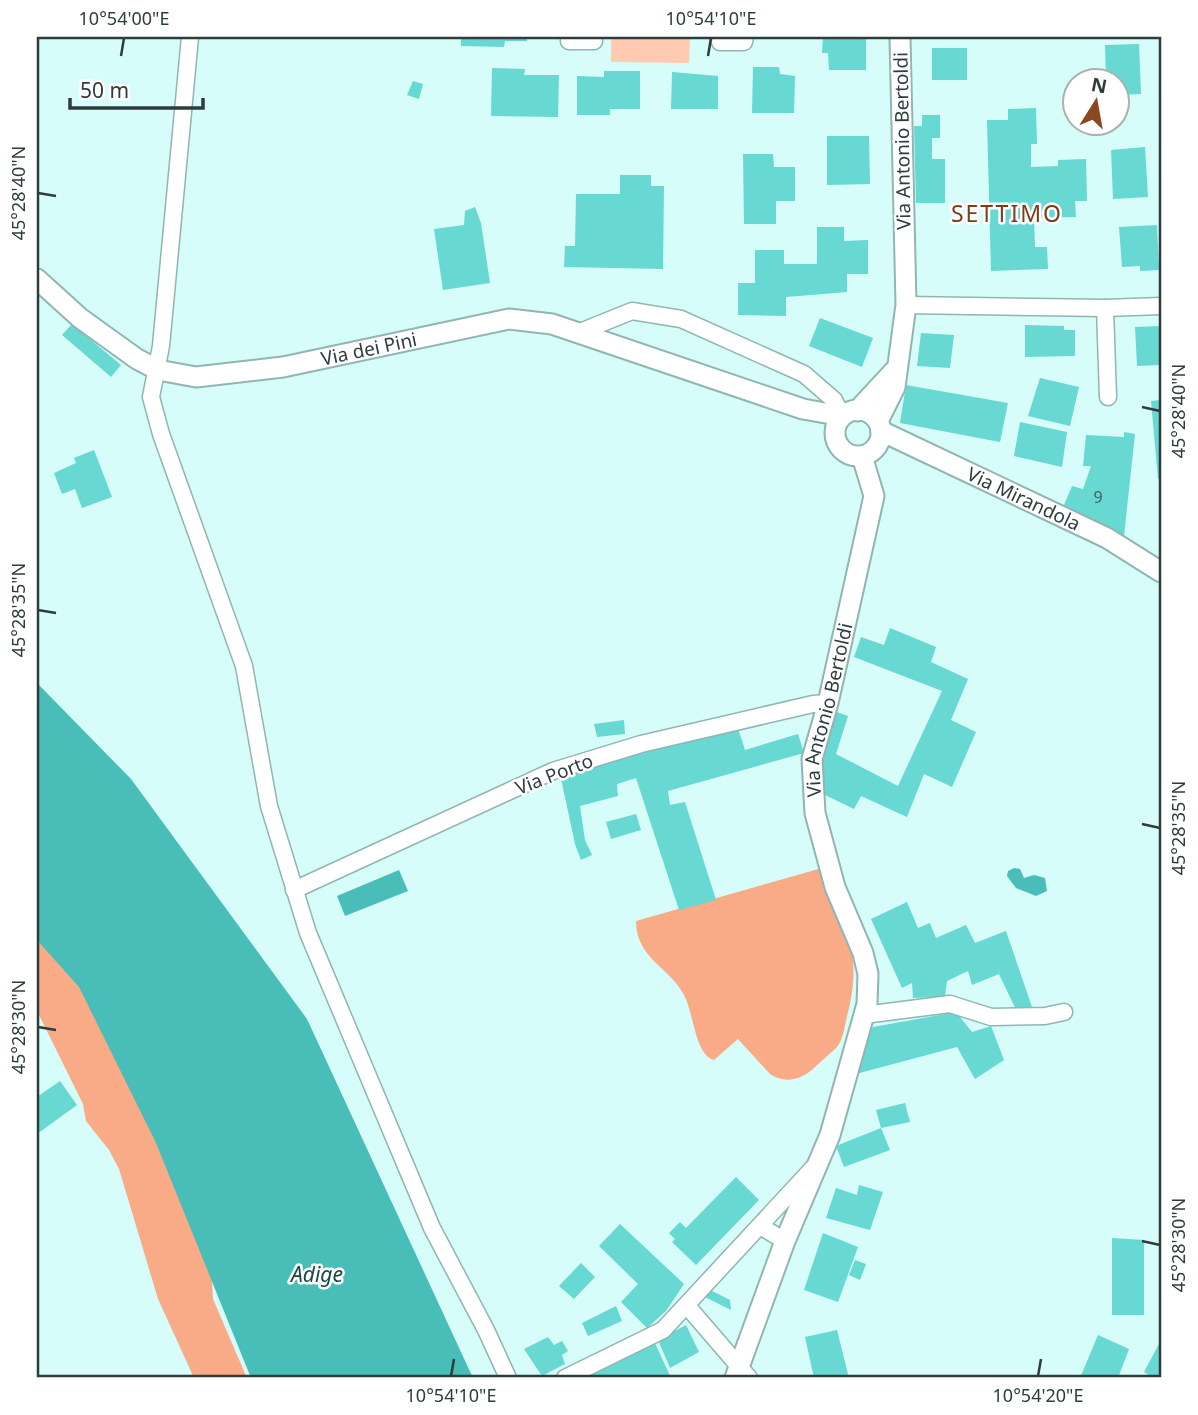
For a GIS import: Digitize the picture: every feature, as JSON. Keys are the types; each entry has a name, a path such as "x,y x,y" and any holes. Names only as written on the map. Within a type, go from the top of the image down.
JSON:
{"street":[{"path":"190,37 158,370 151,397 161,434 244,666 269,806 308,933 432,1228 508,1378"},
{"path":"569,37 569,41 594,41"},
{"path":"720,42 744,42 745,37"},
{"name":"Via Antonio Bertoldi","path":"880,426 895,387 895,370 906,305 900,37"},
{"name":"Via dei Pini","path":"37,279 80,318 158,370 196,377 284,367 509,320 552,324 580,332 803,409 845,420"},
{"path":"906,305 1105,309 1161,306"},
{"path":"1105,309 1108,397"},
{"path":"580,332 632,311 681,319 804,374 834,400 845,420 844,451 862,456 873,451 880,442 880,426 871,414 845,420"},
{"path":"624,348 616,337 617,330 632,311"},
{"path":"845,420 895,370"},
{"name":"Via Mirandola","path":"880,426 1107,538 1161,572"},
{"name":"Via Antonio Bertoldi","path":"740,1375 785,1241 814,1167 830,1135 864,1015 868,974 863,953 835,887 815,813 811,759 828,703 874,495 862,456"},
{"name":"Via Porto","path":"294,890 553,771 642,744 813,704 828,703"},
{"path":"864,1015 950,1004 991,1017 1045,1016 1065,1012"},
{"path":"565,1378 663,1330 688,1307 814,1167"},
{"path":"760,1226 785,1241"},
{"path":"688,1307 740,1375"}],"shaded area":[{"path":"611,37 690,37 689,63 611,62"},
{"path":"822,868 850,940 853,956 852,994 839,1044 809,1072 787,1080 770,1074 738,1039 714,1060 708,1057 699,1042 684,995 642,945 636,921"},
{"path":"37,925 62,948 148,1108 212,1280 213,1299 247,1378 194,1378 158,1299 119,1169 109,1150 86,1121 83,1104 37,1011"}],"water":[{"name":"Adige","path":"37,683 131,779 307,1019 473,1378 251,1378 156,1143 79,987 37,940"},
{"path":"1020,869 1024,878 1034,875 1045,878 1047,891 1036,896 1016,888 1007,876 1008,871"},
{"path":"399,870 408,891 345,916 337,896"}],"building":[{"path":"461,37 527,37 527,41 505,41 504,47 461,46"},
{"path":"823,37 866,37 866,70 829,70 828,53 822,53"},
{"path":"1139,44 1141,94 1132,94 1132,66 1106,66 1105,45"},
{"path":"932,48 967,48 967,80 932,80"},
{"path":"753,67 779,67 780,74 795,76 794,113 752,113"},
{"path":"492,68 525,69 524,75 559,75 558,117 491,116"},
{"path":"604,71 640,71 640,109 610,109 610,115 577,115 577,76 604,77"},
{"path":"672,72 718,76 718,109 671,109"},
{"path":"413,81 423,84 419,99 407,95"},
{"path":"1036,108 1037,144 1031,144 1031,167 1058,166 1058,160 1086,159 1087,201 1075,201 1076,217 1034,218 1035,247 1047,247 1048,269 991,271 987,120 1008,120 1008,109"},
{"path":"922,115 940,115 940,138 932,138 932,159 945,159 945,203 916,203 914,126 922,126"},
{"path":"827,136 869,136 870,184 827,185"},
{"path":"1145,147 1148,197 1113,199 1111,150"},
{"path":"743,154 773,154 774,167 795,167 795,201 776,201 776,224 744,224"},
{"path":"620,175 651,175 651,186 664,186 663,269 564,267 565,246 575,246 576,194 620,194"},
{"path":"475,207 481,223 490,283 443,290 434,229 464,225 465,211"},
{"path":"1157,225 1159,270 1140,271 1140,266 1122,267 1119,227"},
{"path":"817,227 844,227 844,241 868,240 868,274 847,274 847,292 786,297 786,316 738,315 738,283 755,283 755,250 784,250 784,264 817,264"},
{"path":"820,318 873,338 862,367 809,346"},
{"path":"72,324 121,365 111,377 62,335"},
{"path":"1025,325 1064,326 1064,330 1075,330 1075,356 1025,357"},
{"path":"1161,326 1161,365 1137,366 1135,327"},
{"path":"921,333 954,335 950,368 917,366"},
{"path":"1040,378 1079,387 1070,426 1028,416"},
{"path":"906,385 1008,403 1000,442 900,423"},
{"path":"1161,400 1161,478 1158,479 1151,401"},
{"path":"1020,422 1067,432 1062,467 1014,456"},
{"path":"1124,432 1135,434 1124,536 1071,513 1072,509 1064,505 1072,486 1083,489 1091,466 1083,466 1086,435 1124,437"},
{"path":"94,450 112,497 82,508 75,489 62,494 54,473 76,463 74,458"},
{"path":"890,628 936,647 931,662 968,679 951,720 976,732 952,787 924,774 907,817 861,796 854,809 825,795 820,760 834,711 848,716 836,754 898,786 942,691 854,657 861,637 884,645"},
{"path":"624,720 625,734 597,737 594,724"},
{"path":"737,725 745,750 798,734 804,753 668,791 670,805 685,802 716,900 679,910 636,778 617,784 618,796 580,806 585,840 592,855 581,860 560,774"},
{"path":"636,814 641,830 611,839 606,822"},
{"path":"907,902 918,928 930,923 936,938 966,925 975,943 1006,931 1032,1007 1018,1014 999,974 972,985 968,971 947,981 945,997 913,998 912,983 902,988 871,919"},
{"path":"956,1012 972,1032 991,1026 1004,1060 975,1079 957,1047 852,1075 860,1045 873,1027"},
{"path":"60,1081 77,1105 37,1134 37,1097"},
{"path":"905,1103 910,1122 881,1128 876,1110"},
{"path":"881,1128 890,1150 844,1167 836,1146"},
{"path":"736,1177 759,1200 696,1265 672,1242 675,1239 669,1233 680,1222 686,1228"},
{"path":"859,1185 883,1192 870,1230 826,1218 836,1188 857,1195"},
{"path":"620,1224 684,1284 666,1311 647,1328 621,1302 638,1284 599,1246"},
{"path":"823,1233 858,1247 838,1302 804,1290"},
{"path":"1112,1238 1144,1240 1144,1315 1112,1315"},
{"path":"855,1260 866,1264 860,1280 849,1275"},
{"path":"581,1263 595,1277 574,1299 559,1286"},
{"path":"708,1289 730,1300 731,1310 705,1297"},
{"path":"616,1306 622,1321 588,1336 582,1323"},
{"path":"686,1325 699,1352 670,1368 658,1340"},
{"path":"837,1330 849,1378 814,1378 805,1337"},
{"path":"1098,1335 1129,1349 1118,1378 1080,1378"},
{"path":"548,1337 554,1345 562,1341 568,1351 562,1355 565,1364 542,1376 524,1349"},
{"path":"1161,1340 1161,1378 1154,1378 1144,1372"},
{"path":"655,1343 671,1378 579,1378"}],"district":[{"name":"SETTIMO","path":"1007,213"}]}
